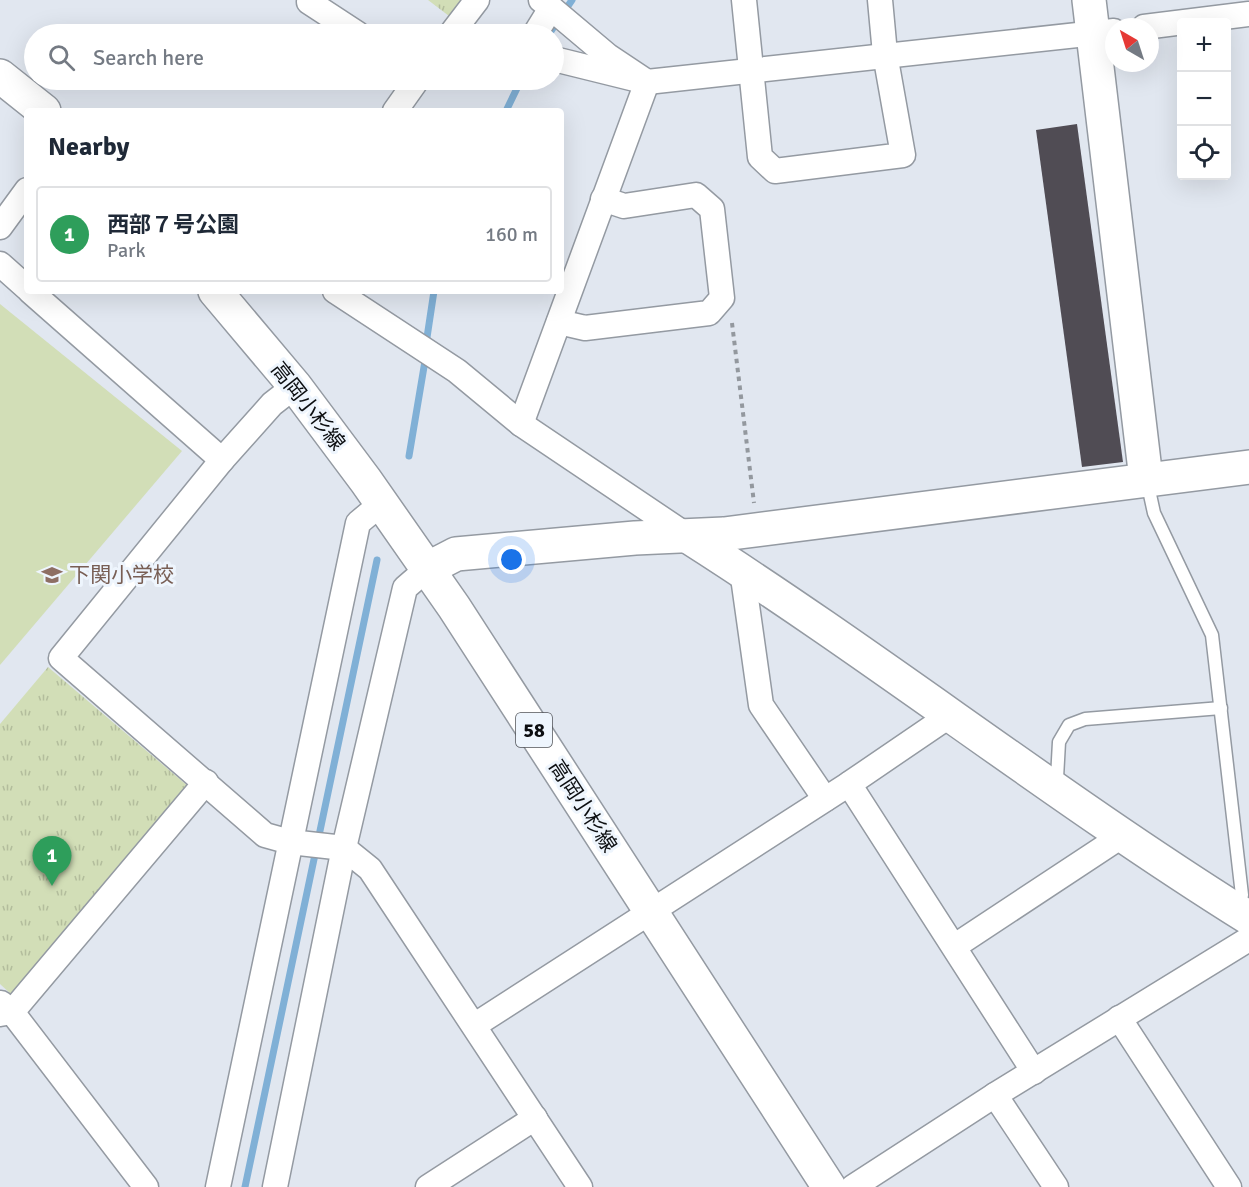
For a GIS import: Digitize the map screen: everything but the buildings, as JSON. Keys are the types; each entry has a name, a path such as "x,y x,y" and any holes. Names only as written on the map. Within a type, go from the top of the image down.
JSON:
{"street":[{"path":"311,0 309,2 343,24"},
{"path":"459,24 477,0"},
{"path":"744,0 760,157 775,171 903,155 885,54 880,0"},
{"path":"1089,0 1104,32 1146,479"},
{"path":"543,24 554,11 608,56 647,82"},
{"path":"1159,25 1249,14"},
{"path":"564,61 647,82 885,54 1104,32"},
{"path":"0,76 40,108"},
{"path":"520,424 647,82"},
{"path":"397,108 410,90"},
{"path":"0,227 24,194"},
{"path":"559,322 585,328 709,312 722,298 712,209 696,195 624,206 603,199"},
{"path":"0,264 24,286"},
{"path":"34,294 222,460"},
{"name":"高岡小杉線","path":"218,294 295,386 428,569 829,1187"},
{"path":"340,294 458,371 520,424 742,570 946,714 1119,831 1245,922 1119,1018 853,1187"},
{"path":"295,386 272,404 222,460 62,658 265,835 317,845 370,869 580,1187"},
{"path":"218,1187 317,845 405,588 428,569 456,554 757,530 1249,467"},
{"path":"275,1187 358,523 382,503"},
{"path":"742,570 761,705 825,799"},
{"path":"475,1025 849,784 940,722 946,714"},
{"path":"146,1187 4,1009 206,782"},
{"path":"849,784 1034,1072"},
{"path":"955,946 1111,843 1119,831"},
{"path":"1119,1018 1229,1187"},
{"path":"995,1095 1056,1187"},
{"path":"429,1187 535,1118"}],"lane":[{"path":"1146,479 1154,513 1212,635 1245,922"},
{"path":"1053,787 1057,778 1059,742 1069,725 1085,719 1221,708"}],"path":[{"path":"717,304 732,320 757,530"}],"green space":[{"path":"428,0 461,0 449,16"},
{"name":"下関小学校","path":"0,304 182,451 0,665"},
{"path":"48,667 189,787 12,995 0,984 0,724"}],"waterway":[{"path":"556,24 572,0"},
{"path":"507,108 516,90"},
{"path":"426,344 434,294"},
{"path":"409,456 426,355"},
{"path":"245,1187 377,560"}],"place":[{"name":"下関小学校","path":"52,575"},
{"name":"西部７号公園","path":"52,886"}]}
